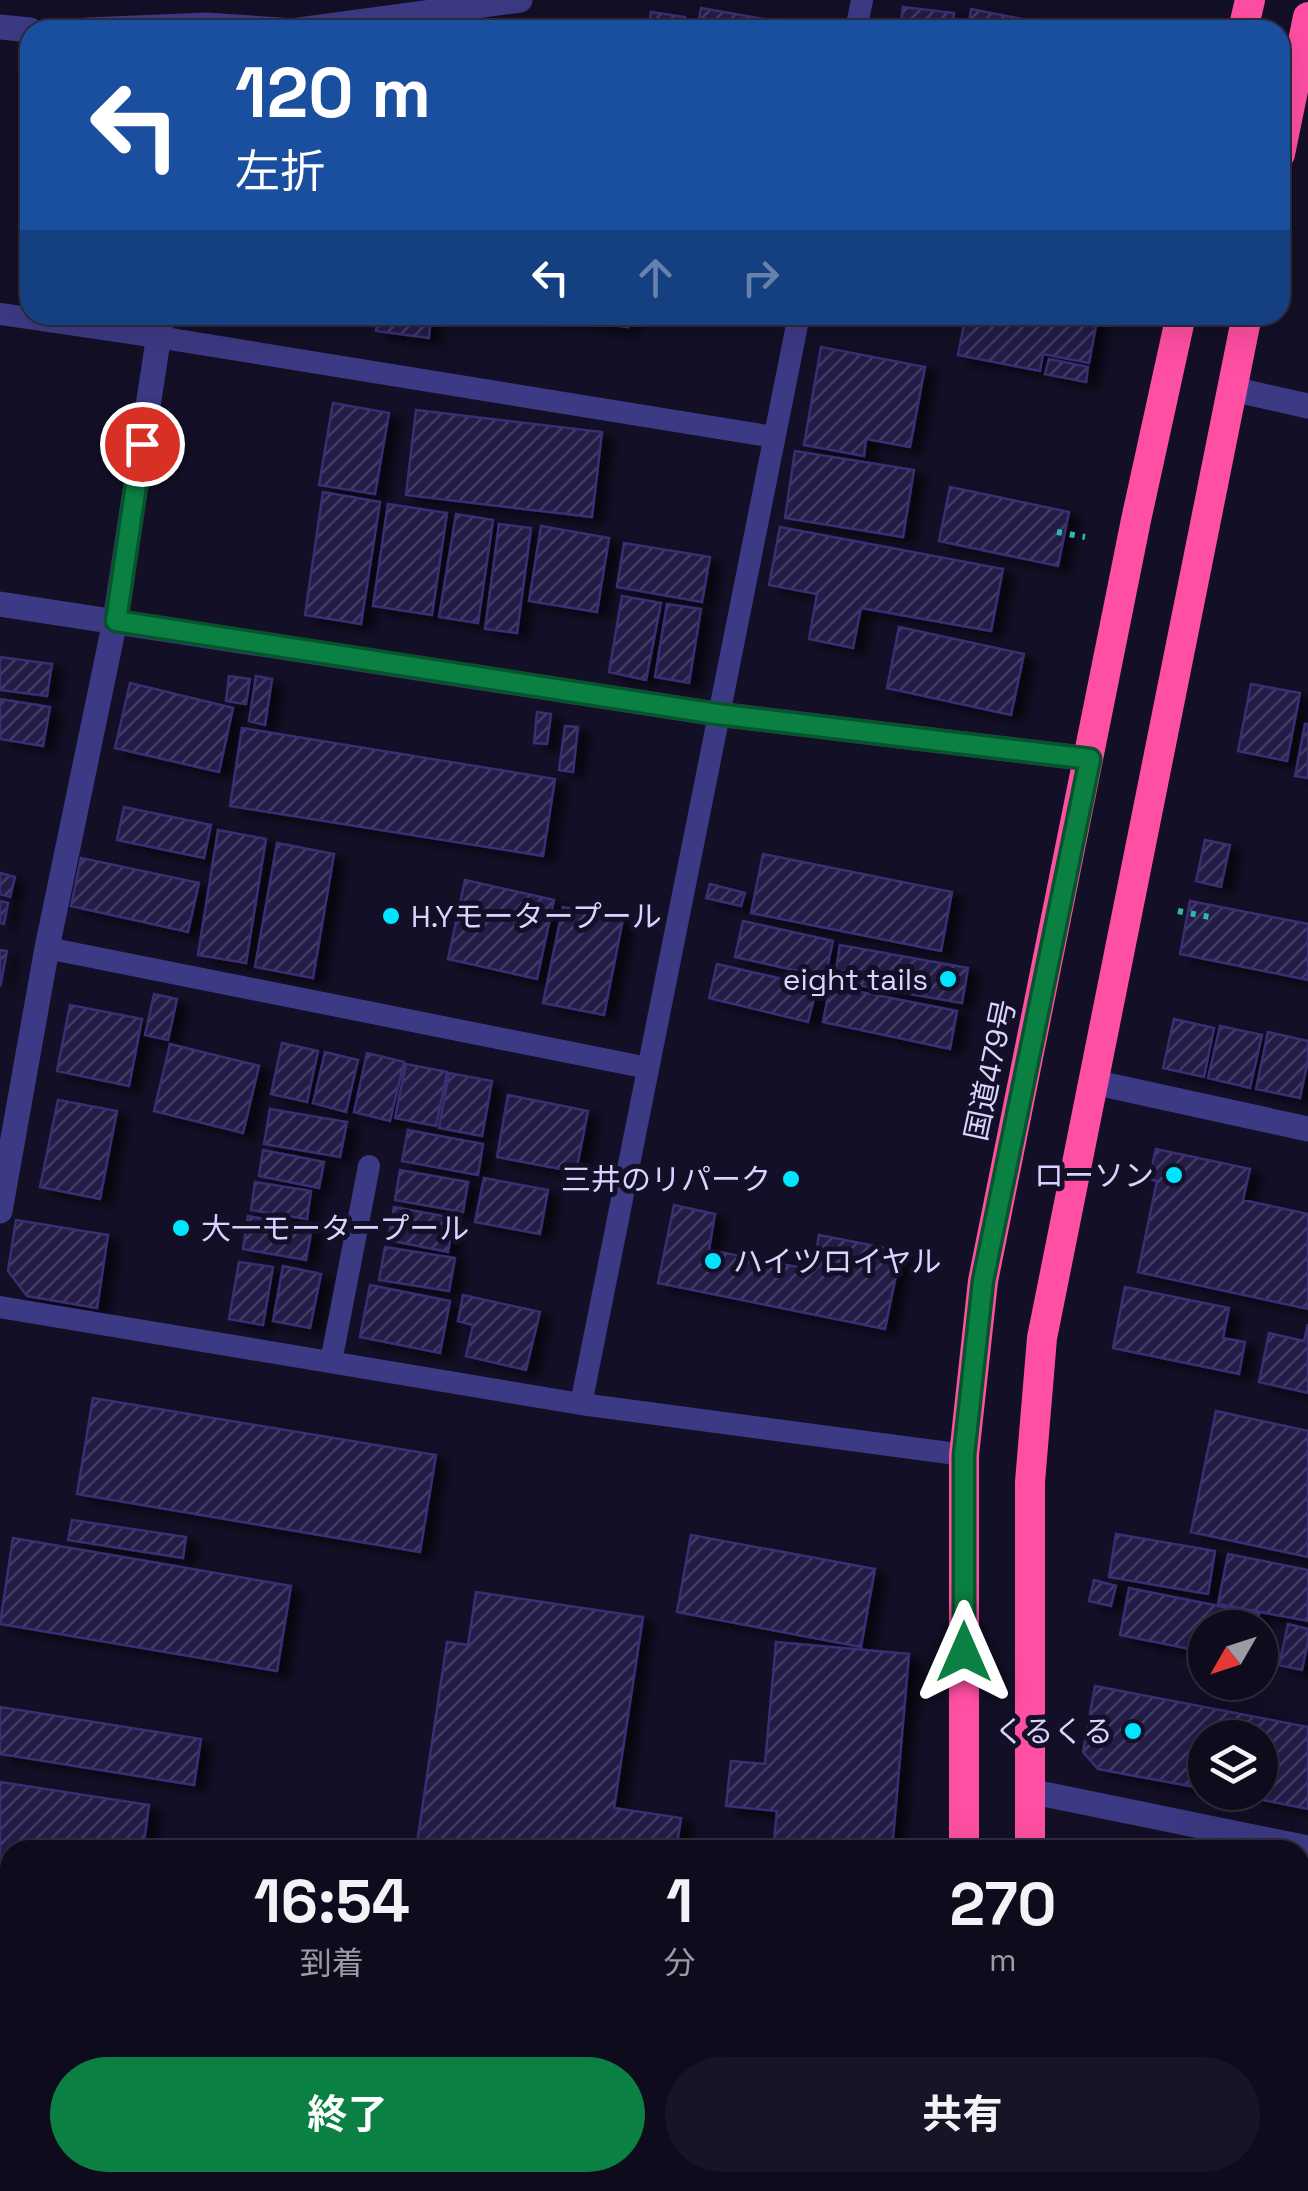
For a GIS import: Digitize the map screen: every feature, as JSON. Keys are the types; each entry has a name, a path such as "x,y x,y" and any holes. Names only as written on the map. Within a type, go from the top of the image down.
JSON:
{"highway":[{"path":"1290,105 1308,18"},
{"name":"国道479号","path":"964,1840 964,1455 983,1281 1179,325"},
{"path":"1030,1840 1030,1482 1042,1338 1245,325"}],"street":[{"path":"373,20 520,0"},
{"path":"0,1211 48,948 116,621 160,326"},
{"path":"1232,389 1308,406"},
{"path":"0,604 717,714 1090,759"},
{"path":"1093,1082 1308,1128"},
{"path":"1029,1791 1269,1840"}],"lane":[{"path":"581,1404 796,325"},
{"path":"160,326 774,436"},
{"path":"48,948 648,1068"},
{"path":"331,1362 369,1166"},
{"path":"0,1307 581,1404 964,1455"}],"path":[{"path":"1057,532 1085,537"},
{"path":"1178,911 1215,918"}],"building":[{"path":"903,7 954,13 953,20 901,20"},
{"path":"701,8 770,20 699,20"},
{"path":"971,9 1027,20 969,20"},
{"path":"651,12 685,17 685,20 650,20"},
{"path":"377,325 430,325 429,338 376,331"},
{"path":"964,325 1096,325 1089,363 1043,354 1040,371 958,355"},
{"path":"821,347 925,367 910,447 866,439 864,456 804,445"},
{"path":"1049,359 1088,367 1086,382 1045,374"},
{"path":"333,403 389,413 375,494 319,485"},
{"path":"416,410 602,432 592,517 406,495"},
{"path":"795,451 914,470 903,537 785,518"},
{"path":"950,487 1069,512 1058,566 939,541"},
{"path":"323,492 380,502 361,624 305,615"},
{"path":"388,504 447,513 432,615 373,606"},
{"path":"456,514 493,520 478,623 439,617"},
{"path":"499,524 531,528 517,633 485,629"},
{"path":"541,526 609,538 597,612 529,601"},
{"path":"780,527 1003,569 991,631 861,608 853,648 809,639 817,594 769,585"},
{"path":"624,543 710,557 702,602 617,587"},
{"path":"622,596 661,603 646,680 609,672"},
{"path":"667,604 701,609 689,683 655,677"},
{"path":"899,627 1024,654 1011,715 887,688"},
{"path":"0,657 52,664 47,696 0,690"},
{"path":"229,676 250,679 246,704 226,701"},
{"path":"256,676 272,679 265,725 249,721"},
{"path":"130,683 233,708 219,772 115,748"},
{"path":"1251,684 1300,693 1287,761 1238,751"},
{"path":"0,699 50,707 43,746 0,739"},
{"path":"537,712 551,714 547,744 534,743"},
{"path":"1308,724 1308,778 1295,776"},
{"path":"565,726 578,727 573,772 559,770"},
{"path":"242,728 555,779 543,856 230,806"},
{"path":"124,807 211,825 204,858 117,840"},
{"path":"218,830 266,839 246,963 198,955"},
{"path":"1205,840 1230,845 1221,887 1196,881"},
{"path":"277,843 334,854 313,978 255,967"},
{"path":"763,854 952,892 941,951 751,913"},
{"path":"81,858 199,883 188,932 71,906"},
{"path":"0,873 15,877 10,897 0,894"},
{"path":"465,880 554,900 537,979 448,959"},
{"path":"710,884 745,893 741,906 706,898"},
{"path":"0,901 8,903 4,924 0,923"},
{"path":"1190,901 1308,924 1308,980 1180,954"},
{"path":"563,907 623,919 604,1015 543,1003"},
{"path":"743,921 833,941 825,977 735,957"},
{"path":"840,945 968,968 962,1003 834,981"},
{"path":"0,950 7,951 0,987"},
{"path":"717,964 817,987 808,1022 709,998"},
{"path":"830,986 957,1011 950,1049 823,1022"},
{"path":"154,994 177,999 168,1040 145,1035"},
{"path":"70,1005 142,1019 129,1086 57,1071"},
{"path":"1174,1019 1214,1028 1204,1077 1163,1068"},
{"path":"1220,1026 1262,1035 1250,1088 1208,1078"},
{"path":"1268,1032 1308,1041 1300,1098 1256,1089"},
{"path":"282,1043 318,1051 307,1102 271,1094"},
{"path":"170,1044 259,1066 243,1133 154,1111"},
{"path":"325,1052 358,1060 346,1112 313,1103"},
{"path":"367,1053 404,1062 390,1121 354,1112"},
{"path":"406,1064 447,1072 436,1126 395,1118"},
{"path":"449,1073 492,1081 482,1136 439,1128"},
{"path":"508,1095 588,1111 576,1172 497,1157"},
{"path":"58,1100 117,1111 100,1199 40,1187"},
{"path":"270,1109 347,1122 340,1157 264,1144"},
{"path":"408,1130 483,1144 478,1175 402,1161"},
{"path":"1156,1149 1250,1169 1243,1200 1308,1214 1308,1309 1138,1272 1157,1181 1149,1179"},
{"path":"263,1150 324,1162 319,1188 259,1176"},
{"path":"400,1170 468,1182 463,1212 395,1200"},
{"path":"484,1178 548,1190 540,1234 475,1222"},
{"path":"255,1182 311,1191 307,1219 251,1210"},
{"name":"ハイツロイヤル","path":"674,1205 715,1214 709,1250 813,1270 819,1235 901,1251 885,1329 658,1283"},
{"path":"394,1207 454,1218 448,1252 388,1240"},
{"path":"248,1216 312,1228 306,1260 243,1249"},
{"path":"16,1220 108,1235 97,1308 27,1296 8,1271"},
{"path":"385,1247 455,1258 449,1291 379,1280"},
{"path":"239,1262 273,1267 263,1325 229,1319"},
{"path":"283,1266 321,1274 310,1328 273,1321"},
{"path":"370,1285 450,1301 440,1353 360,1337"},
{"path":"1125,1287 1229,1308 1223,1338 1245,1342 1239,1374 1113,1348"},
{"path":"463,1295 540,1312 526,1370 466,1356 473,1325 458,1321"},
{"path":"1308,1324 1308,1393 1259,1382 1269,1333 1304,1341"},
{"path":"93,1398 436,1455 420,1552 77,1494"},
{"path":"1216,1411 1308,1431 1308,1557 1191,1532"},
{"path":"72,1520 186,1537 183,1558 68,1540"},
{"path":"1116,1534 1215,1551 1208,1594 1109,1577"},
{"path":"691,1535 875,1569 861,1647 677,1612"},
{"path":"13,1538 291,1586 277,1671 0,1624"},
{"path":"1228,1554 1308,1570 1308,1621 1278,1615 1278,1610 1218,1604"},
{"path":"1094,1580 1116,1586 1111,1606 1089,1601"},
{"path":"1129,1588 1239,1610 1188,1610 1188,1649 1120,1635"},
{"path":"476,1592 643,1617 614,1808 681,1818 678,1840 417,1840 447,1642 468,1645"},
{"path":"1288,1624 1308,1629 1302,1670 1279,1665"},
{"path":"776,1642 909,1654 893,1840 774,1840 777,1811 726,1806 731,1761 765,1764"},
{"path":"1095,1686 1272,1720 1188,1720 1188,1786 1098,1769 1083,1752"},
{"path":"0,1707 201,1739 194,1785 0,1754"},
{"path":"1278,1721 1308,1727 1308,1809 1278,1803"},
{"path":"0,1782 149,1805 144,1840 0,1840"}],"place":[{"name":"H.Yモータープール","path":"391,916"},
{"name":"eight tails","path":"948,979"},
{"name":"ローソン","path":"1174,1175"},
{"name":"三井のリパーク","path":"791,1179"},
{"name":"大一モータープール","path":"181,1228"},
{"name":"ハイツロイヤル","path":"713,1261"},
{"name":"くるくる","path":"1133,1731"}],"route":[{"path":"142,444 116,621 717,714 1090,759 983,1281 964,1455 964,1652"}]}
